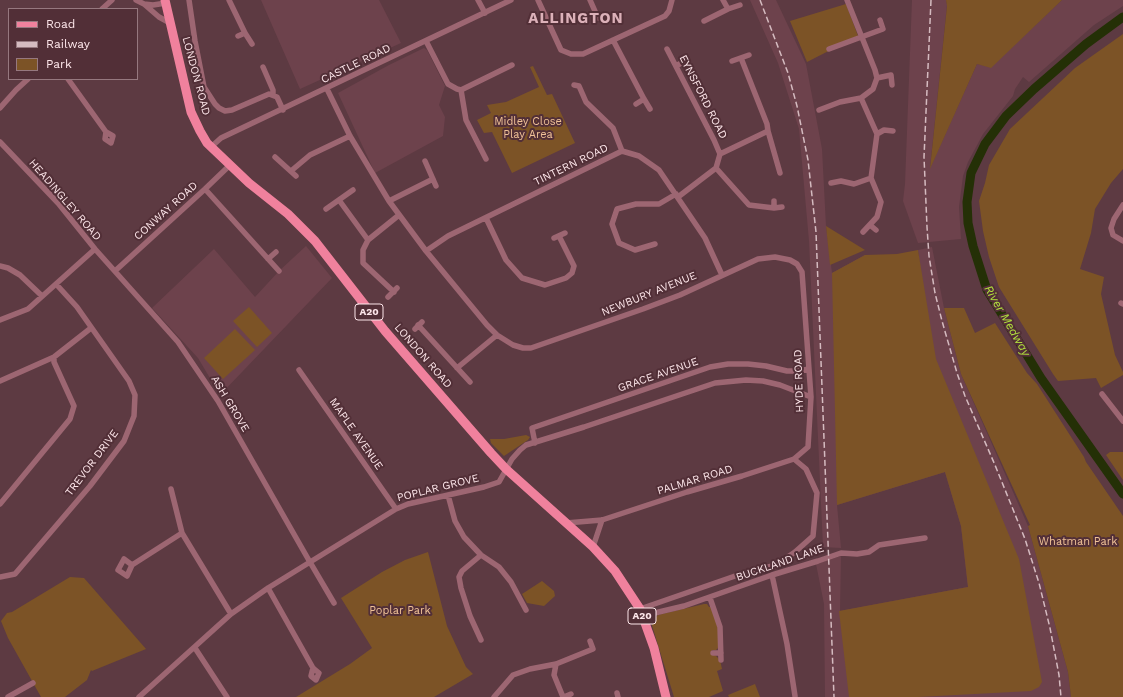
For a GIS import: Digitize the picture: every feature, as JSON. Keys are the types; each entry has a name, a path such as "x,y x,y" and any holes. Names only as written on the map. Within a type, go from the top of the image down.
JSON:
{"main road":[{"name":"LONDON ROAD","path":"165,2 192,112 200,131 211,147 249,182 288,214 315,241 385,332 506,469 593,547 615,571 641,613 654,648 666,697"}],"street":[{"path":"103,8 112,0"},
{"path":"136,0 144,4 158,17 170,24"},
{"path":"189,0 204,87 215,104 219,108 232,110 264,95 273,95 277,97 283,110"},
{"path":"229,0 252,44"},
{"path":"478,0 485,13"},
{"name":"CASTLE ROAD","path":"211,147 221,138 283,110 511,0"},
{"path":"538,0 561,50 571,54 583,54 645,23 665,16 669,11 672,0"},
{"path":"591,0 598,18"},
{"path":"723,0 728,9"},
{"path":"818,110 840,102 861,98 873,88 877,78 847,0"},
{"path":"144,4 153,5 165,2"},
{"path":"704,21 728,9 740,5"},
{"path":"829,49 883,28 880,20"},
{"path":"238,36 245,33"},
{"path":"613,40 650,109"},
{"path":"426,41 448,84 461,90 512,65"},
{"name":"EYNSFORD ROAD","path":"667,49 720,154"},
{"path":"732,61 748,55"},
{"path":"740,58 767,124 780,173"},
{"path":"676,66 683,62"},
{"path":"263,67 273,90 273,95"},
{"path":"877,78 891,75 892,85"},
{"path":"0,108 27,80"},
{"path":"69,80 106,132"},
{"path":"574,85 579,86 586,102 613,128 622,151"},
{"name":"NEWBURY AVENUE","path":"327,88 350,136 399,215 426,251 487,325 497,335 513,345 523,348 531,348 643,309 680,295 758,259 775,257 790,260 797,264 804,275"},
{"path":"461,90 466,120 486,159"},
{"path":"861,98 877,134 871,178 881,202 876,216 863,232"},
{"path":"636,104 644,99"},
{"path":"877,134 884,130 893,132"},
{"path":"655,244 635,250 619,243 612,224 618,209 636,204 659,204 677,196 716,168 720,154 768,131"},
{"path":"291,171 310,155 350,136"},
{"name":"HEADINGLEY ROAD","path":"0,142 58,203 95,249 116,271"},
{"name":"TINTERN ROAD","path":"426,251 448,236 622,151 639,156 659,170 705,238 722,275"},
{"path":"275,156 296,176"},
{"path":"425,161 436,186"},
{"name":"CONWAY ROAD","path":"116,271 230,165"},
{"path":"716,168 748,205 774,205 782,207"},
{"path":"831,183 841,181 854,184 871,178"},
{"path":"389,201 433,179"},
{"path":"205,189 268,259 280,270"},
{"path":"326,209 353,190"},
{"path":"339,200 368,240"},
{"path":"1123,206 1111,226 1111,231 1115,237 1123,241"},
{"path":"388,297 396,290 363,263 363,250 368,240 399,215"},
{"path":"486,218 506,260 522,278 545,285 566,278 572,273 574,266 559,236"},
{"path":"870,225 876,230"},
{"path":"0,320 28,309 95,249"},
{"path":"268,259 276,252"},
{"path":"0,266 8,268 20,275 42,296"},
{"name":"ASH GROVE","path":"116,271 178,342 218,400 309,562"},
{"name":"HYDE ROAD","path":"794,459 808,446 811,397 804,275"},
{"name":"TREVOR DRIVE","path":"0,577 15,574 90,486 124,441 134,416 135,395 129,381 77,307 56,284"},
{"path":"418,325 470,382"},
{"path":"0,380 54,358 91,328"},
{"path":"457,368 497,335"},
{"path":"0,504 70,419 74,406 54,362 54,358"},
{"name":"GRACE AVENUE","path":"535,442 532,428 710,367 728,364 748,364 766,366 787,371 809,369"},
{"name":"MAPLE AVENUE","path":"299,370 396,509"},
{"path":"506,469 520,450 526,445 715,383 746,380 763,381 780,385 811,397"},
{"path":"1102,394 1123,421"},
{"name":"PALMAR ROAD","path":"566,523 602,520 794,459"},
{"name":"BUCKLAND LANE","path":"641,613 738,575 776,565 795,552 813,536 817,493 806,469 794,459"},
{"name":"POPLAR GROVE","path":"139,697 231,614 309,562 396,509 408,504 496,484 502,479 506,469"},
{"path":"172,489 182,533 231,614"},
{"path":"448,495 455,521 464,537 481,554 499,567 511,582 526,610"},
{"path":"593,547 602,520"},
{"path":"132,565 182,533"},
{"name":"BUCKLAND LANE","path":"641,613 684,606 772,575 841,553 857,554 869,552 879,545 925,538"},
{"path":"481,554 462,571 459,577 470,616 481,640"},
{"path":"309,562 334,603"},
{"path":"772,575 787,644 795,697"},
{"path":"268,588 313,668"},
{"path":"710,598 720,627 721,660"},
{"path":"494,697 513,675 530,669 556,664 593,649 590,641"},
{"path":"195,648 227,697"},
{"path":"713,653 721,653"},
{"path":"556,664 554,675 564,697 570,694"},
{"path":"8,697 33,683"}],"shaded area":[{"path":"261,0 379,0 401,43 300,89"},
{"path":"750,0 776,0 806,64 822,149 826,226 832,273 865,255 925,322 918,250 932,247 944,308 961,374 1028,526 1068,672 1071,697 825,697 824,604 816,564 841,556 840,611 968,587 961,526 945,472 837,505 841,548 823,547 809,241 799,129 778,63"},
{"path":"912,0 946,0 947,5 930,168 977,64 991,67 1062,0 1123,0 1123,6 1094,25 1029,82 1023,77 1015,89 1013,96 983,134 968,162 963,176 959,207 961,239 918,243 903,201 905,184"},
{"path":"424,48 427,50 445,86 439,105 445,117 443,136 375,173 338,93"},
{"path":"306,246 332,278 220,395 198,358 152,308 214,249 255,297 279,271"}],"green space":[{"path":"946,0 1062,0 991,68 977,64 930,169 947,6"},
{"path":"846,4 858,36 807,62 790,21"},
{"path":"1123,34 1123,169 1111,183 1095,209 1091,233 1080,269 1104,277 1101,294 1115,355 1123,372 1123,375 1101,388 1096,378 1058,381 1053,374 999,287 989,257 983,231 979,201 989,165 1010,129 1075,68"},
{"name":"Midley Close Play Area","path":"533,66 547,95 552,94 575,143 512,173 492,132 484,133 477,120 491,113 487,105 506,102 539,87 530,67"},
{"path":"826,226 865,250 830,265"},
{"path":"918,250 936,359 1019,559 1042,682 1039,687 1031,691 918,697 849,697 839,611 968,587 961,526 945,472 837,505 832,273 865,255 897,254"},
{"path":"249,307 272,333 257,347 233,321"},
{"name":"Whatman Park","path":"944,308 964,308 975,333 995,323 1027,373 1037,384 1086,462 1123,516 1123,697 1071,697 1068,672 1028,526 1030,525 961,374"},
{"path":"235,329 255,350 223,379 204,358"},
{"path":"526,435 530,437 528,440 504,456 491,443 490,439 504,439"},
{"path":"1110,452 1123,452 1123,480 1106,455"},
{"name":"Poplar Park","path":"428,552 447,626 466,667 473,674 434,697 296,697 350,664 372,648 341,598 382,572 405,560"},
{"path":"70,577 84,578 146,649 92,671 91,670 87,680 65,697 41,697 8,638 1,621 7,613 12,612"},
{"path":"542,581 554,591 555,596 544,606 527,603 522,594"},
{"path":"704,604 711,607 719,629 719,647 716,650 712,650 712,654 720,660 722,669 717,671 723,691 709,697 674,697 651,622 658,615"},
{"path":"755,684 760,697 729,697 728,695"}],"waterway":[{"name":"River Medway","path":"1123,17 1086,44 1034,89 1006,116 985,144 971,173 967,202 968,223 973,246 987,290 1041,378 1123,494"}],"railway":[{"path":"760,0 788,73 797,106 808,160 816,232 834,697"},
{"path":"931,0 924,157 929,256 935,293 957,373 965,396 1025,539 1039,583 1050,628 1059,675 1061,697"}],"district":[{"name":"ALLINGTON","path":"576,19"}]}
